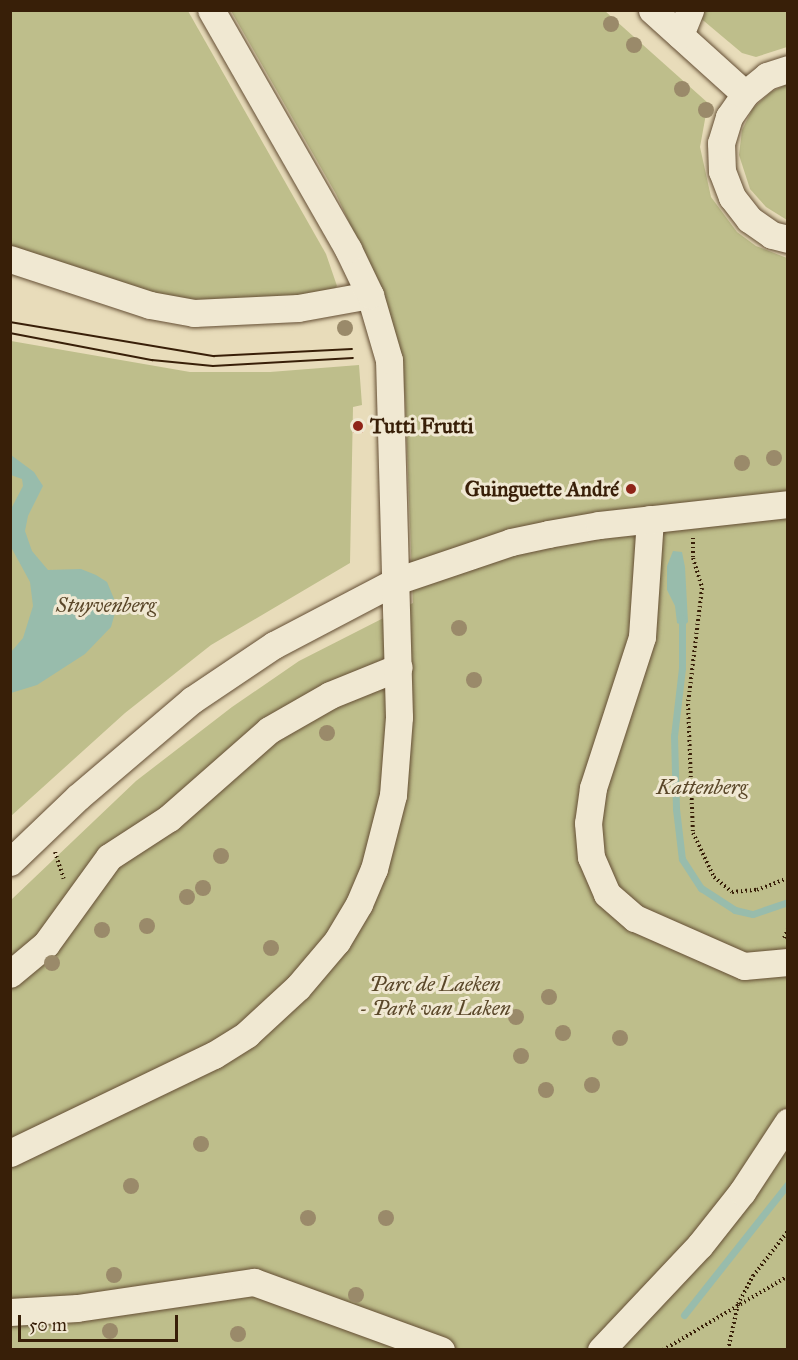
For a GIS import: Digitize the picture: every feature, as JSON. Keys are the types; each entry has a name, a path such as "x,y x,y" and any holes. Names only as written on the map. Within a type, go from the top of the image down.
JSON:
{"street":[{"path":"10,1153 214,1055 247,1034 318,965 359,904 385,832 397,761 399,667 393,385 382,331 370,295 317,193 211,10"},
{"path":"652,10 745,94"},
{"path":"680,35 690,10"},
{"path":"788,69 767,76 745,94 729,117 721,143 722,171 732,197 749,219 772,235 788,239"},
{"path":"10,260 150,305 194,313 298,308 370,295"},
{"path":"10,862 166,720 218,681 284,639 396,581 511,542 599,525 788,504"},
{"path":"650,519 642,637 593,788 588,823 591,858 607,894 635,918 744,966 788,962"},
{"path":"10,974 46,944 109,857 169,818 269,730 330,695 399,667"},
{"path":"601,1350 700,1245 742,1192 788,1122"},
{"path":"10,1312 77,1308 254,1282 441,1350"}],"path":[{"path":"692,515 693,558 702,588 688,704 693,833 714,877 732,891 757,890 788,878"},
{"path":"42,831 60,864 70,909"},
{"path":"728,1350 738,1304 761,1264 788,1231"},
{"path":"663,1350 788,1276"}],"green space":[{"path":"11,11 188,11 326,254 337,286 328,295 204,309 11,254"},
{"name":"Parc de Laeken - Park van Laken","path":"231,11 605,11 708,103 700,147 711,197 737,232 756,246 787,258 787,1349 11,1350 11,900 136,781 232,707 299,661 413,603 405,396 398,344 387,304 336,194"},
{"path":"692,11 787,11 787,47 756,57 742,53"},
{"path":"788,84 787,220 766,207 750,189 739,155 742,130 753,108 771,92"},
{"name":"Stuyvenberg","path":"11,341 190,372 270,372 359,365 362,405 353,407 350,563 211,645 125,713 11,816"}],"shaded area":[{"path":"11,455 34,472 43,486 28,516 25,531 32,551 48,570 81,569 107,582 117,606 111,627 85,654 37,685 11,693 11,652 23,638 33,606 30,582 11,547 11,509 23,486 22,479 11,475"},
{"path":"673,551 682,552 685,567 688,622 684,626 677,623 675,606 667,590 667,566"}],"building":[{"name":"Tutti Frutti","path":"353,420 363,420 363,433 353,433"}],"waterway":[{"path":"682,618 682,668 674,736 676,809 682,859 701,888 735,910 753,914 788,902"},
{"path":"684,1315 788,1184"}],"tram line":[{"path":"10,322 214,356 352,349"},
{"path":"10,333 152,360 213,366 353,358"}],"place":[{"name":"Tutti Frutti","path":"358,426"},
{"name":"Guinguette André","path":"631,489"}],"park label":[{"name":"Kattenberg","path":"702,787"}]}
